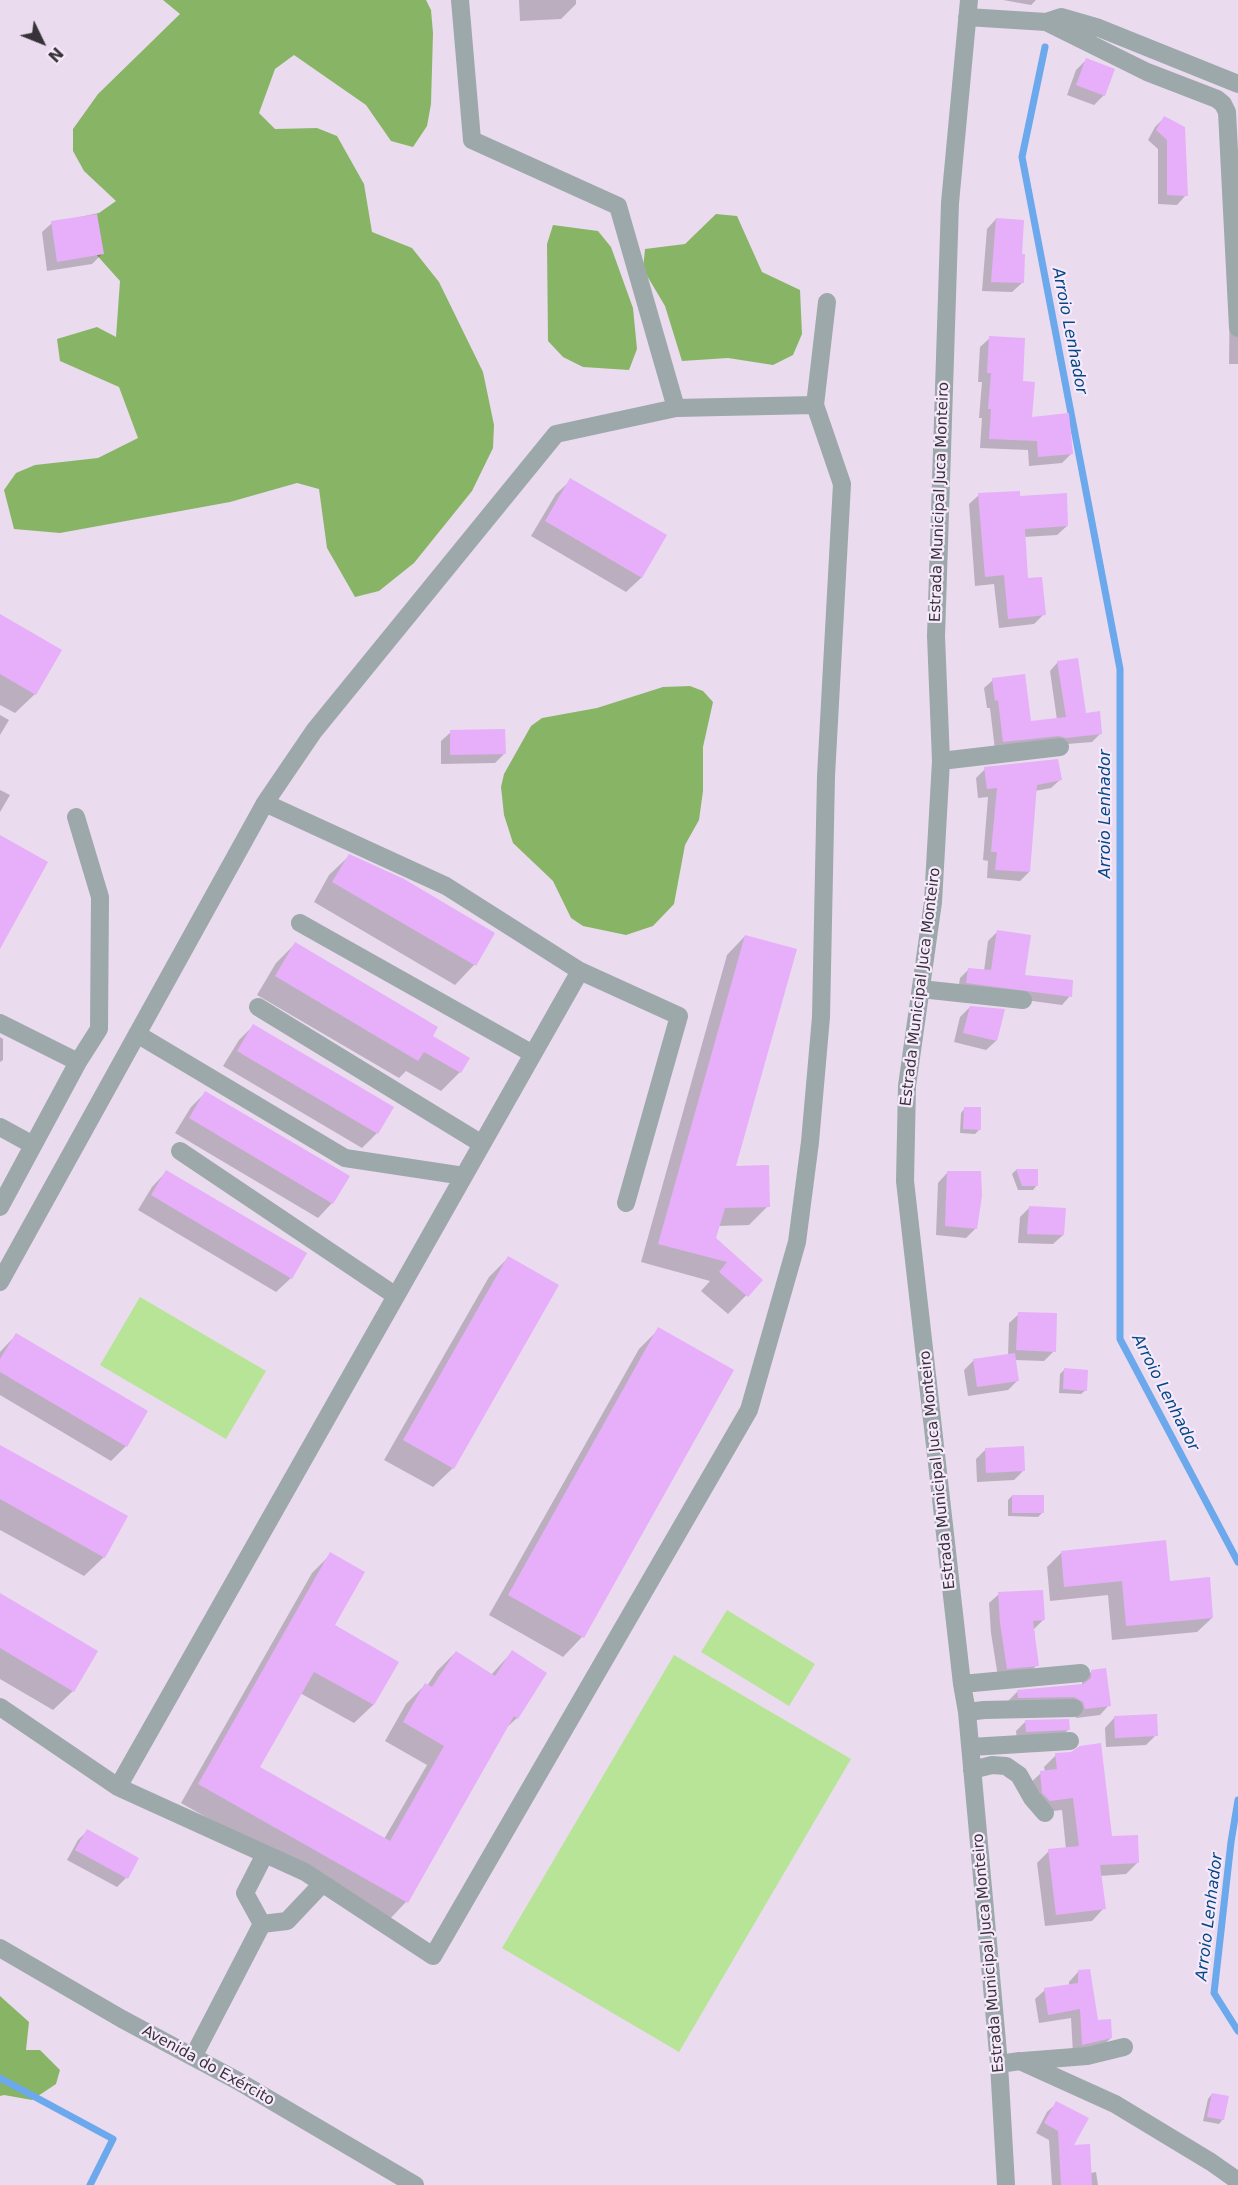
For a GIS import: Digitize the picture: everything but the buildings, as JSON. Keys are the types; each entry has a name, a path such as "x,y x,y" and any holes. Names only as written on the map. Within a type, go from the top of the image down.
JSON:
{"street":[{"path":"460,0 472,140 618,206 676,408"},
{"path":"968,8 1046,22 1147,72 1217,99 1223,104 1227,112 1238,328"},
{"name":"Estrada Municipal Juca Monteiro","path":"968,8 949,214 936,636 941,761 933,902 907,1086 905,1181 971,1747 999,2064 1006,2185"},
{"path":"1046,22 1061,17 1099,27 1238,84"},
{"path":"0,1707 118,1787 305,1872 433,1956 749,1410 797,1242 810,1142 821,1017 826,776 842,484 815,405 827,302"},
{"path":"0,1282 265,803 314,732 556,434 676,408 815,405"},
{"path":"941,761 1060,747"},
{"path":"265,803 446,886 580,971 679,1016 626,1203"},
{"path":"0,1207 78,1062 99,1029 100,897 76,817"},
{"path":"300,923 533,1054"},
{"path":"118,1787 580,971"},
{"path":"921,989 1023,1000"},
{"path":"258,1007 482,1144"},
{"path":"0,1023 78,1062"},
{"path":"137,1034 345,1158 464,1176"},
{"path":"0,1127 33,1144"},
{"path":"180,1150 396,1296"},
{"path":"962,1684 1081,1673"},
{"path":"967,1712 1074,1708"},
{"path":"971,1747 1070,1741"},
{"path":"972,1770 992,1765 1006,1766 1019,1775 1032,1798 1045,1813"},
{"path":"262,1924 245,1893 266,1854"},
{"path":"262,1924 287,1921 322,1884"},
{"path":"193,2057 262,1924"},
{"name":"Avenida do Exército","path":"0,1948 416,2185"},
{"path":"999,2064 1087,2056 1125,2046"},
{"path":"1020,2061 1115,2104 1238,2181"}],"green space":[{"path":"163,0 426,0 431,10 433,33 431,104 427,126 413,147 391,141 366,105 294,55 275,69 259,113 275,129 317,128 337,136 364,184 372,232 412,248 439,282 483,372 494,425 493,448 472,491 414,563 379,591 355,597 327,548 319,489 297,483 230,502 60,533 14,529 4,490 16,473 35,465 98,458 138,438 119,387 60,361 57,339 97,327 116,337 120,281 76,232 57,222 99,213 116,201 84,171 73,151 73,129 98,94 180,14"},
{"path":"716,214 737,216 762,272 800,290 802,334 793,355 773,365 728,358 682,361 665,306 643,269 645,249 685,244"},
{"path":"553,225 598,231 611,247 633,308 637,349 629,370 583,367 563,357 548,341 547,244"},
{"path":"690,686 703,691 713,702 703,747 703,791 699,820 685,845 674,904 653,926 626,935 583,926 571,918 553,881 513,843 504,815 501,787 504,774 531,726 542,718 597,708 663,687"},
{"path":"140,1297 266,1371 226,1439 100,1365"},
{"path":"727,1610 815,1664 789,1706 701,1652"},
{"path":"674,1655 851,1759 679,2052 502,1948"},
{"path":"0,1996 29,2022 26,2050 40,2050 60,2070 56,2084 32,2100 0,2096"}],"waterway":[{"name":"Arroio Lenhador","path":"1045,47 1022,157 1120,669 1120,1339 1238,1562"},
{"name":"Arroio Lenhador","path":"1238,1800 1214,1993 1238,2031"},
{"path":"0,2078 113,2139 90,2185"}]}
